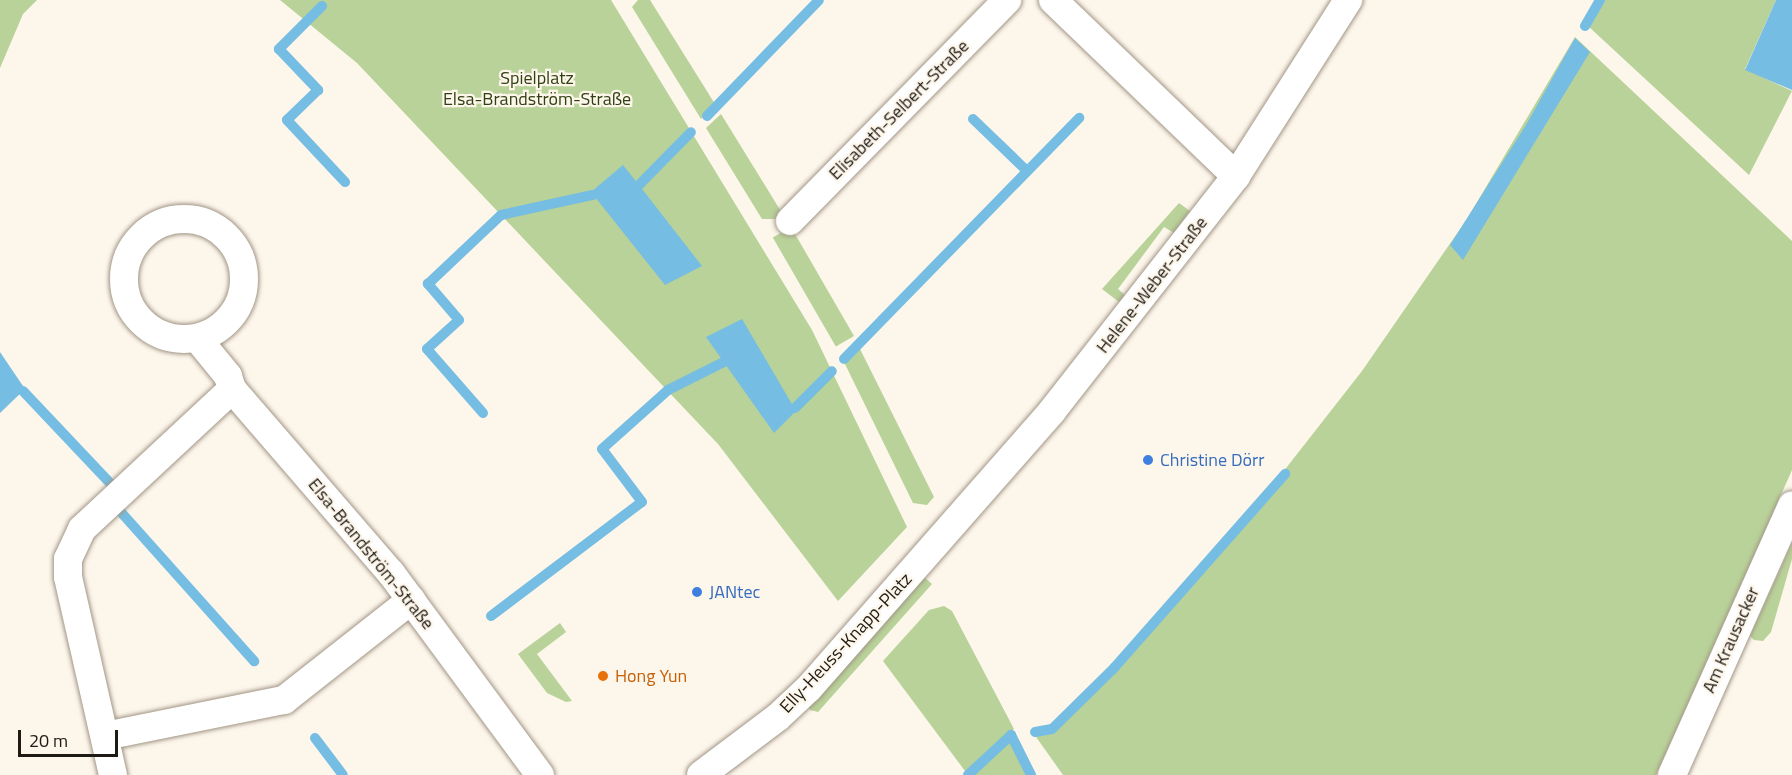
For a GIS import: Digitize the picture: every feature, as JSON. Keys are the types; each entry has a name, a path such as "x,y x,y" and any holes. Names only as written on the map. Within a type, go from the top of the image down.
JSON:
{"street":[{"name":"Elisabeth-Selbert-Straße","path":"790,220 1007,0"},
{"path":"1053,0 1236,176"},
{"name":"Helene-Weber-Straße","path":"930,550 1052,411 1236,176 1348,0"},
{"path":"180,219 200,221 218,229 232,243 242,261 244,280 241,300 231,318 216,330 197,338 177,339 157,333 141,322 129,304 124,285 126,264 135,246 160,224 180,219"},
{"name":"Elsa-Brandström-Straße","path":"197,338 228,376 232,389 411,600 540,775"},
{"path":"113,775 68,577 72,545 82,529 232,389"},
{"name":"Am Krausacker","path":"1672,775 1792,505"},
{"name":"Elly-Heuss-Knapp-Platz","path":"701,775 778,717 809,688 930,550"},
{"path":"105,736 284,700 411,600"}],"green space":[{"path":"0,0 37,0 23,14 0,68"},
{"name":"Spielplatz Elsa-Brandström-Straße","path":"280,0 611,0 812,330 907,527 838,601 718,444 357,63"},
{"path":"638,0 650,0 715,104 701,119 632,7"},
{"path":"1602,0 1776,0 1745,69 1792,91 1749,175 1588,26"},
{"path":"1575,37 1792,241 1792,470 1656,775 1063,775 1034,734 1052,733 1127,658 1287,476 1283,472 1362,371 1467,219"},
{"path":"721,114 782,213 778,219 762,219 706,128"},
{"path":"1179,203 1190,211 1174,233 1164,227 1118,289 1125,295 1119,302 1102,289"},
{"path":"791,227 854,336 836,347 773,238"},
{"path":"859,347 934,497 927,505 913,503 844,362"},
{"path":"1792,543 1792,559 1771,632 1763,641 1754,640 1750,636"},
{"path":"924,577 932,584 818,712 810,710 808,704"},
{"path":"944,606 952,611 1014,729 1008,734 1028,775 968,775 883,661 929,610"},
{"path":"560,623 566,632 537,654 572,701 566,702 547,693 518,654"}],"water":[{"path":"1776,0 1792,0 1792,90 1745,70"},
{"path":"1575,38 1590,52 1463,260 1450,245 1526,125"},
{"path":"623,165 702,266 665,285 591,192"},
{"path":"742,319 796,411 774,433 706,337"},
{"path":"0,352 25,389 0,413"}],"waterway":[{"path":"707,116 819,0"},
{"path":"1585,26 1600,0"},
{"path":"322,6 279,49 318,90 287,120 345,182"},
{"path":"844,359 1079,118"},
{"path":"973,119 1027,171"},
{"path":"639,185 691,132"},
{"path":"483,413 427,349 459,320 428,284 501,215 593,195"},
{"path":"491,616 642,502 602,449 668,390 724,362"},
{"path":"795,408 832,371"},
{"path":"23,391 112,485"},
{"path":"1035,732 1052,729 1114,668 1285,474"},
{"path":"119,510 254,661"},
{"path":"968,775 1011,735 1031,775"},
{"path":"315,738 343,775"}],"place":[{"name":"Christine Dörr","path":"1148,460"},
{"name":"JANtec","path":"697,592"},
{"name":"Hong Yun","path":"603,676"}]}
